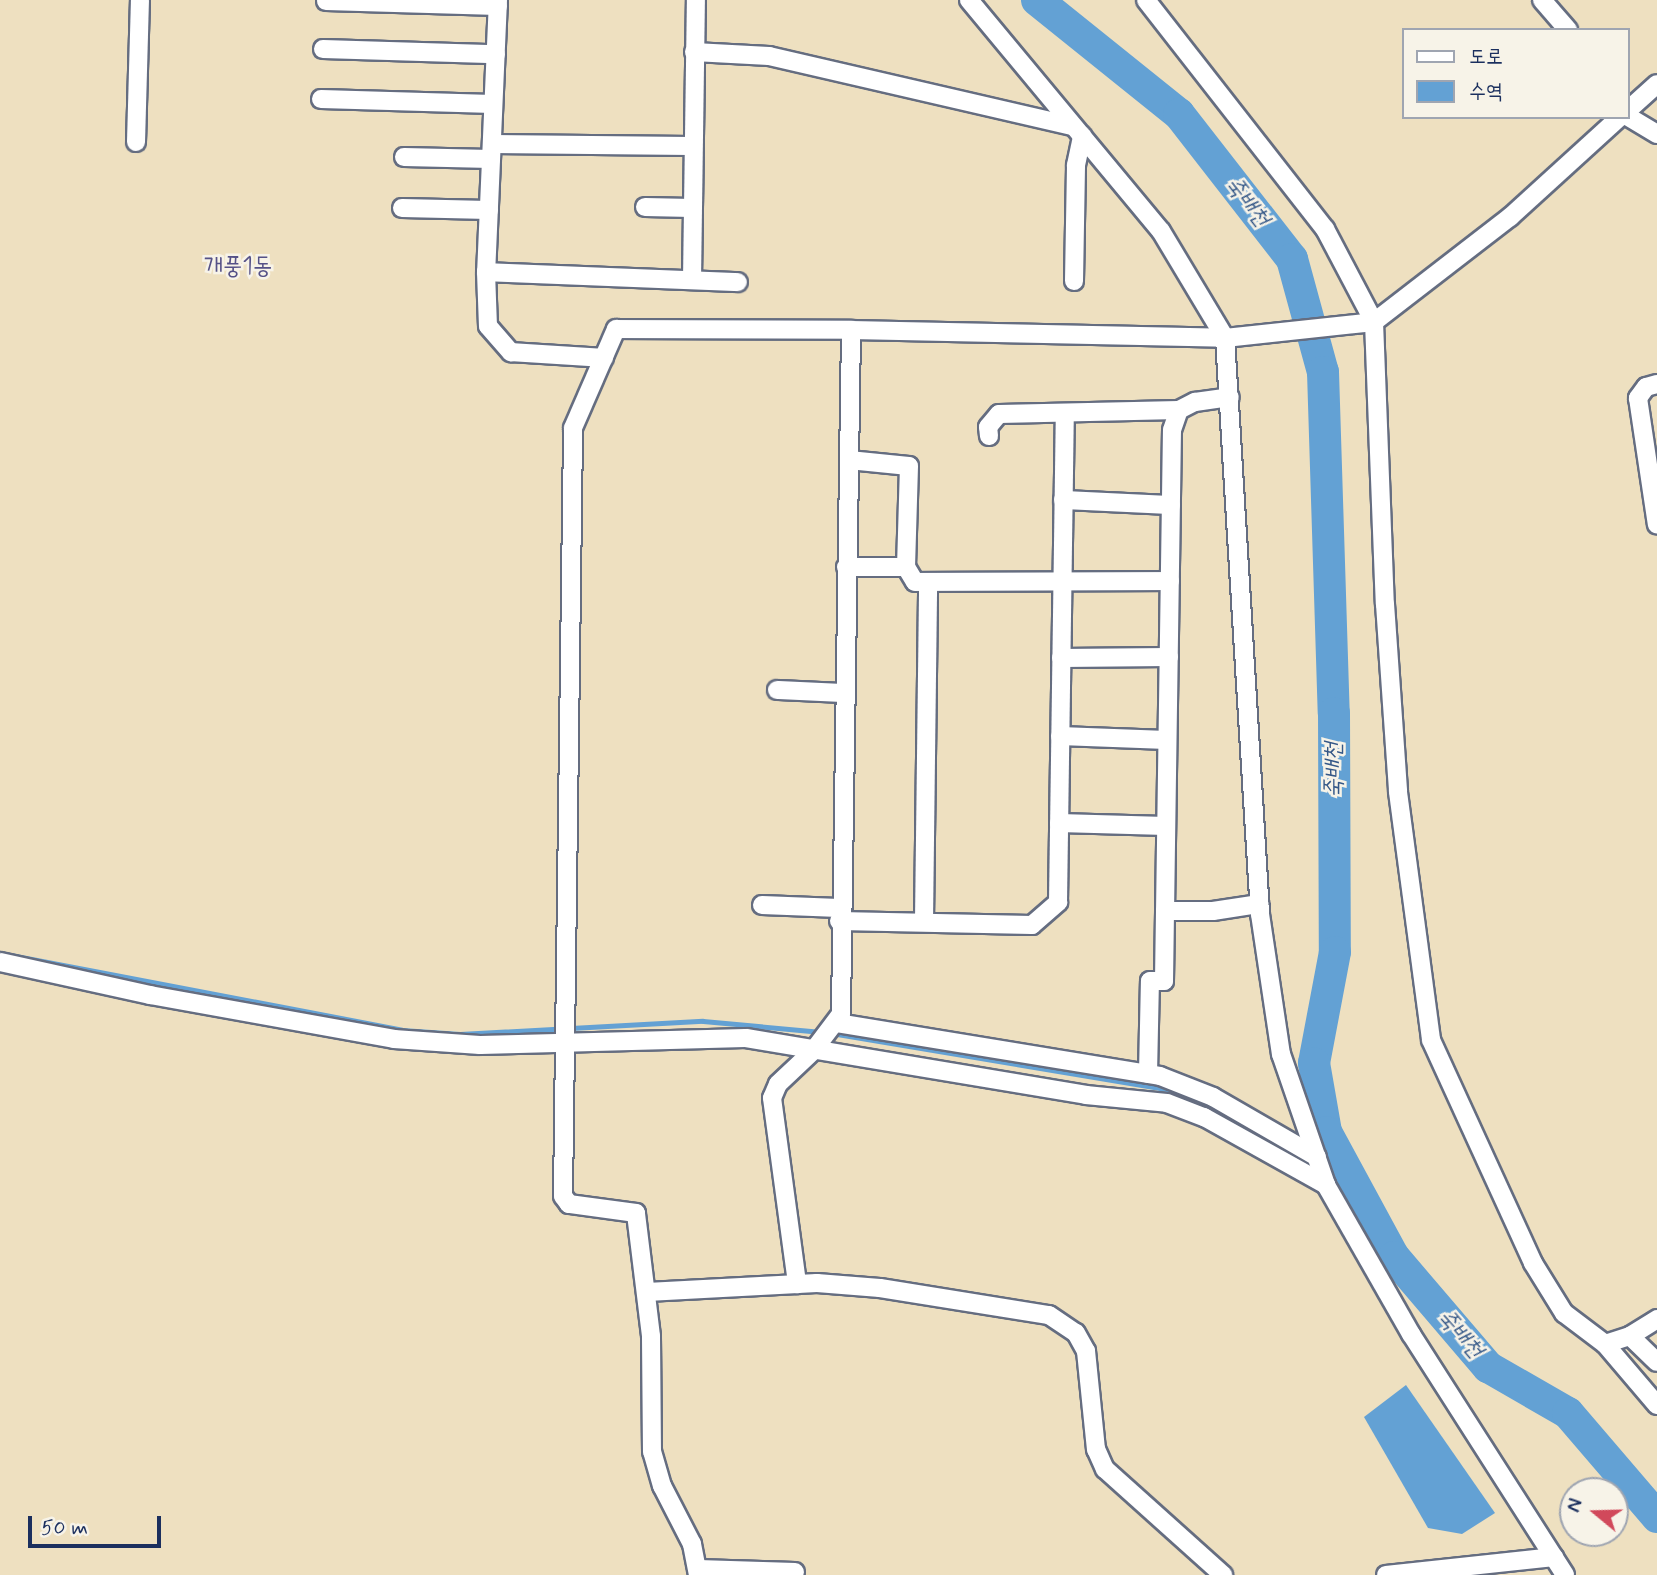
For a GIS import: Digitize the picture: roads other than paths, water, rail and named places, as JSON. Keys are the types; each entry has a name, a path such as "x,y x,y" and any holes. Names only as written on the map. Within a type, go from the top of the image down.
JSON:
{"street":[{"path":"136,142 140,0"},
{"path":"692,280 691,146 696,0"},
{"path":"968,0 1161,231 1225,338 1259,904 1282,1054 1326,1184 1412,1334 1565,1575"},
{"path":"1146,0 1325,229 1374,322 1398,793 1431,1040 1534,1263 1564,1314 1605,1344 1657,1405"},
{"path":"1542,0 1566,28"},
{"path":"326,1 498,3 486,272 488,326 510,352 604,358"},
{"path":"323,49 496,54"},
{"path":"694,52 768,56 1077,131"},
{"path":"1629,107 1657,84"},
{"path":"321,99 494,104"},
{"path":"1629,111 1657,134"},
{"path":"795,1572 698,1572 652,1452 654,1385 647,1292 636,1213 569,1204 562,1196 568,1020 573,428 617,329 851,330 1225,338 1374,322 1510,217 1616,119"},
{"path":"1074,281 1077,131"},
{"path":"404,157 491,151 691,146"},
{"path":"645,207 692,208"},
{"path":"402,208 489,210"},
{"path":"486,272 738,282"},
{"path":"797,1284 772,1098 778,1084 815,1049 837,1023 851,330"},
{"path":"1657,384 1646,387 1638,398 1657,525"},
{"path":"989,436 988,427 999,414 1179,410 1195,402 1230,397"},
{"path":"1148,1074 1150,981 1164,981 1172,430 1179,410"},
{"path":"762,905 839,915 1032,925 1058,902 1065,413"},
{"path":"849,460 909,466 916,577 924,921"},
{"path":"1063,500 1171,505"},
{"path":"846,567 916,577 1062,584 1170,581"},
{"path":"1061,658 1169,657"},
{"path":"777,690 844,693"},
{"path":"1060,736 1167,740"},
{"path":"1059,823 1166,826"},
{"path":"1165,911 1213,911 1259,904"},
{"path":"0,962 150,995 394,1039 480,1045 746,1038 1086,1095 1167,1103 1204,1117 1326,1184"},
{"path":"837,1023 1148,1074 1213,1097 1317,1157"},
{"path":"647,1292 797,1284 880,1288 1049,1315 1067,1327 1086,1351 1096,1449 1105,1469 1223,1575"},
{"path":"1605,1344 1630,1336 1657,1320"},
{"path":"1630,1336 1657,1362"},
{"path":"1386,1575 1554,1557"}],"water":[{"path":"1406,1385 1495,1513 1462,1534 1428,1528 1364,1417"}],"waterway":[{"name":"죽배천","path":"1037,0 1179,114 1292,259 1323,372 1334,713 1335,952 1314,1063 1326,1132 1394,1257 1488,1367 1568,1413 1657,1517"},
{"path":"0,953 402,1030 460,1034 703,1021 821,1032"},
{"path":"831,1033 1170,1090 1206,1105 1315,1168"},
{"path":"1329,1176 1359,1193"}],"district":[{"name":"개풍1동","path":"238,267"}]}
